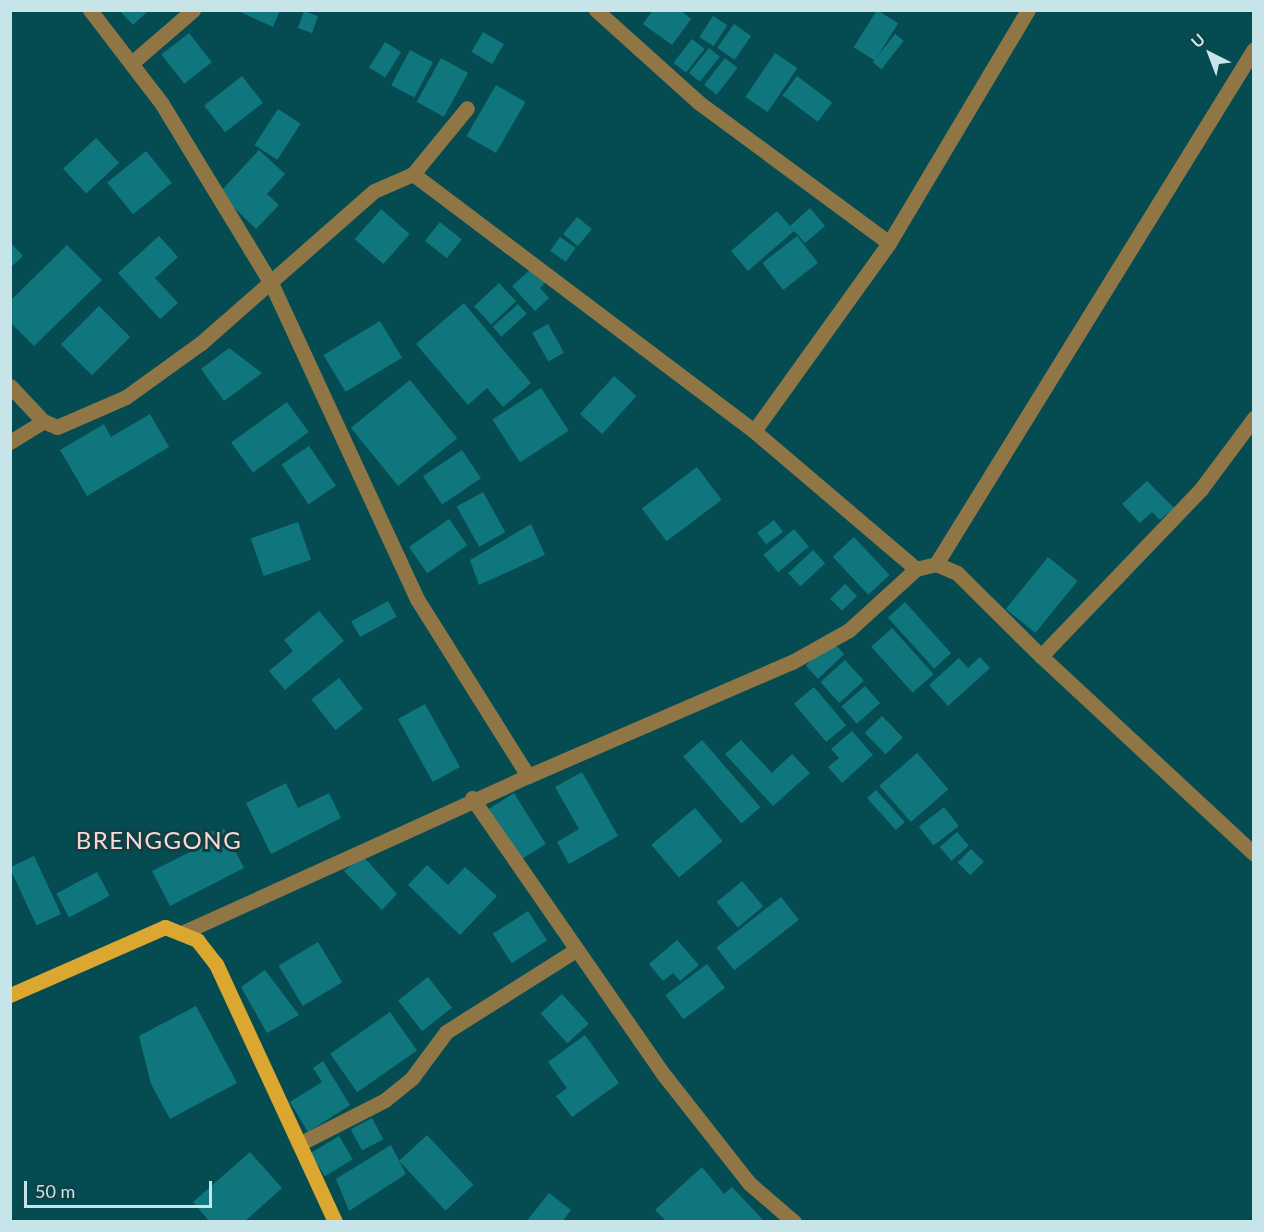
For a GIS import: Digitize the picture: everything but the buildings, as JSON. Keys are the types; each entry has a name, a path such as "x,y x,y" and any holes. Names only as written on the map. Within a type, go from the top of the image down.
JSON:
{"main road":[{"path":"10,995 165,927 184,932 216,964 335,1221"}],"street":[{"path":"90,10 134,61 271,283 417,599 528,776"},
{"path":"134,61 193,10"},
{"path":"596,10 698,102 889,243"},
{"path":"754,432 889,243 1028,10"},
{"path":"936,564 1254,49"},
{"path":"10,386 43,421 57,427 126,397 271,283 374,191 415,172 467,108"},
{"path":"415,172 754,432 916,570"},
{"path":"1041,656 1202,489 1254,418"},
{"path":"10,442 43,421"},
{"path":"184,932 472,798 792,662 849,630 916,570 936,564 957,573 1041,656 1254,854"},
{"path":"472,798 574,951 749,1183 794,1221"},
{"path":"299,1144 385,1100 412,1077 446,1032 574,951"}],"district":[{"name":"BRENGGONG","path":"159,840"}]}
